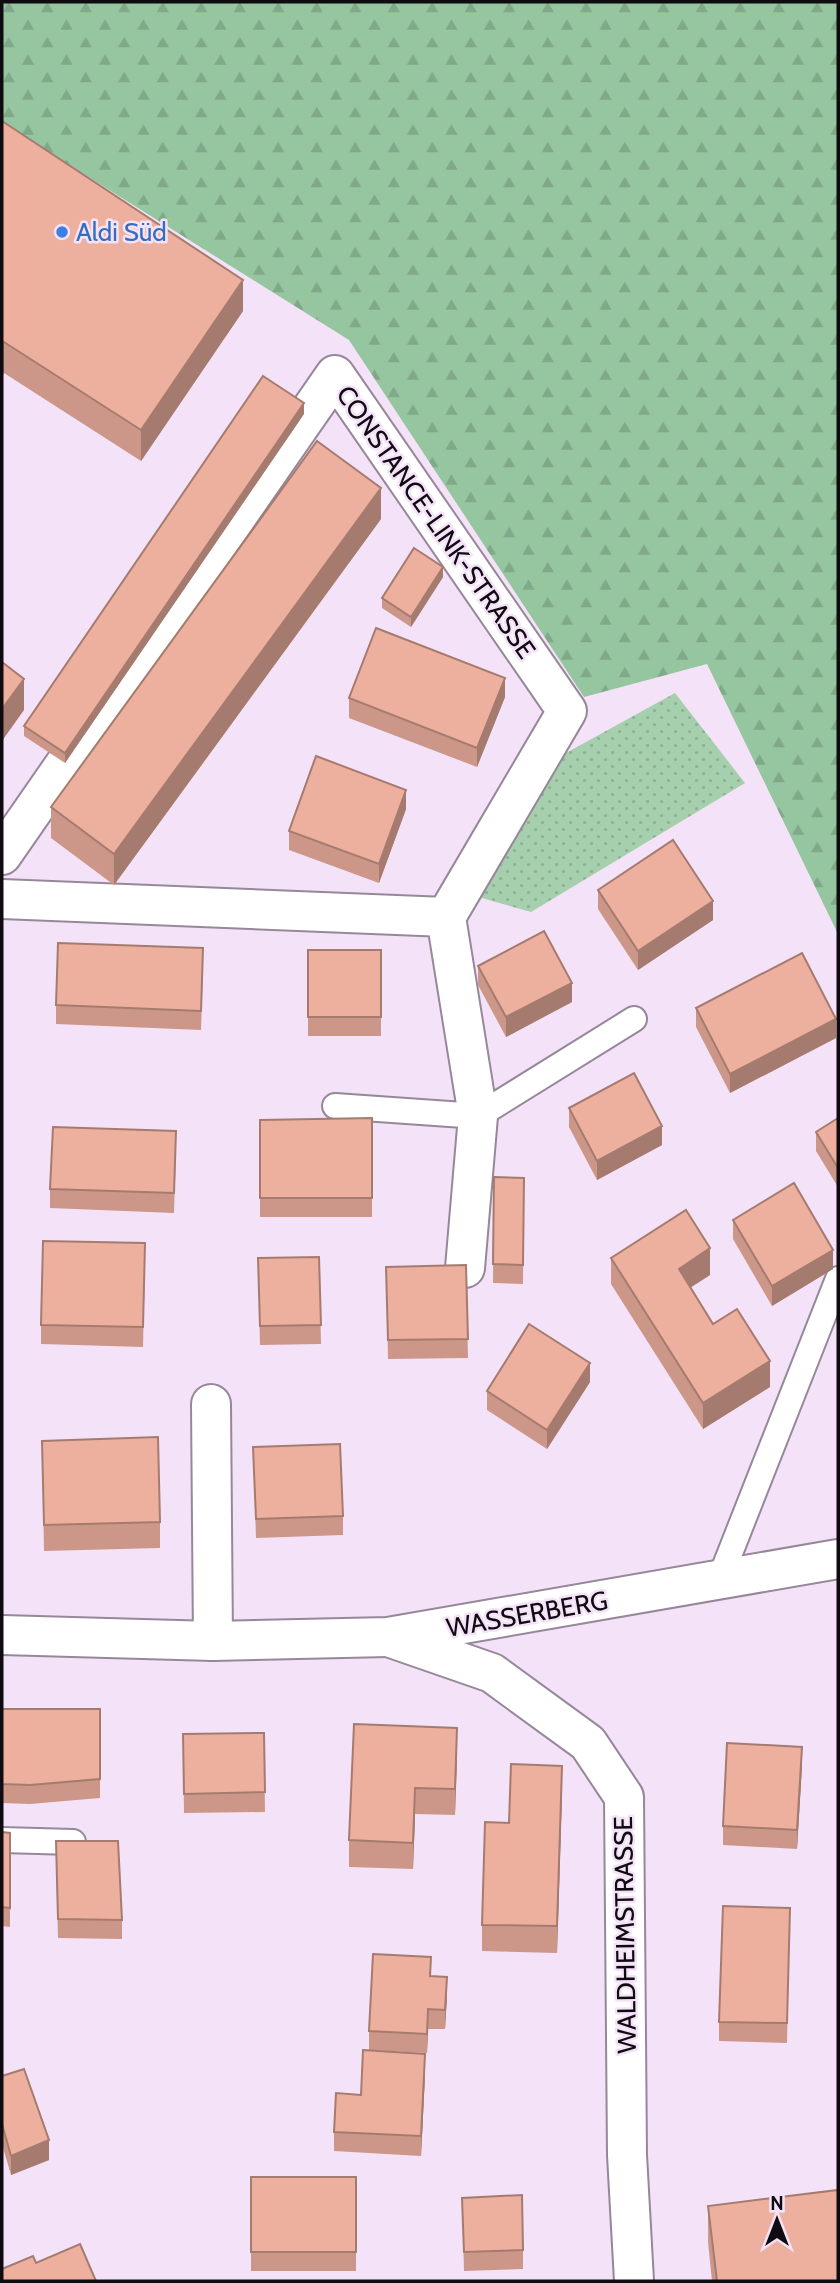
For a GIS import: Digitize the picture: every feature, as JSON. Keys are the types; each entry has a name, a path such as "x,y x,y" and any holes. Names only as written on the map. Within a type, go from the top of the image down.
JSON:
{"street":[{"name":"CONSTANCE-LINK-STRASSE","path":"2,855 335,375 567,710 446,917"},
{"path":"2,899 446,917 478,1116 465,1268"},
{"path":"211,1404 213,1641"},
{"name":"WASSERBERG","path":"2,1635 213,1641 388,1637 838,1559"},
{"name":"WALDHEIMSTRASSE","path":"388,1637 492,1673 588,1743 624,1797 627,2155 634,2281"}],"lane":[{"path":"335,1106 478,1116 634,1019"},
{"path":"719,1581 838,1279"},
{"path":"2,1840 74,1842"}],"green space":[{"path":"2,2 838,2 838,934 707,664 584,697 349,340 2,123"},
{"path":"675,693 745,783 531,912 475,896 566,753"}],"building":[{"name":"Aldi Süd","path":"2,121 243,280 141,430 4,342 2,345"},
{"path":"263,376 304,403 65,753 24,726"},
{"path":"317,441 381,488 114,854 51,807"},
{"path":"414,548 443,567 411,617 382,598"},
{"path":"376,628 505,678 477,748 349,698"},
{"path":"2,662 24,679 2,709"},
{"path":"316,756 406,790 379,864 289,831"},
{"path":"673,840 713,901 638,951 598,890"},
{"path":"544,931 572,983 506,1017 478,966"},
{"path":"58,943 203,948 201,1011 56,1005"},
{"path":"308,950 381,950 381,1017 308,1017"},
{"path":"802,953 836,1019 730,1074 696,1008"},
{"path":"634,1073 662,1126 597,1161 569,1108"},
{"path":"372,1118 372,1198 260,1198 260,1120"},
{"path":"838,1118 838,1168 816,1132"},
{"path":"53,1127 176,1131 174,1193 50,1189"},
{"path":"494,1177 524,1178 523,1265 493,1264"},
{"path":"794,1183 833,1250 772,1286 733,1220"},
{"path":"686,1210 710,1248 679,1269 713,1324 737,1309 770,1361 703,1403 611,1258"},
{"path":"43,1241 145,1243 143,1327 41,1325"},
{"path":"319,1257 321,1325 260,1326 258,1258"},
{"path":"466,1265 468,1339 388,1340 386,1267"},
{"path":"529,1324 590,1363 547,1430 487,1391"},
{"path":"158,1437 160,1522 44,1525 42,1441"},
{"path":"340,1444 343,1516 256,1519 253,1447"},
{"path":"2,1709 100,1709 100,1779 30,1785 2,1784"},
{"path":"354,1724 457,1728 455,1789 415,1788 413,1843 349,1840"},
{"path":"264,1733 265,1792 184,1794 183,1734"},
{"path":"727,1743 802,1747 797,1830 723,1826"},
{"path":"511,1764 562,1766 557,1926 482,1925 485,1822 509,1823"},
{"path":"2,1832 10,1833 10,1908 2,1907"},
{"path":"56,1841 118,1841 122,1920 58,1919"},
{"path":"723,1906 790,1908 787,2023 719,2022"},
{"path":"373,1954 431,1957 430,1976 447,1977 445,2010 428,2009 427,2034 369,2031"},
{"path":"363,2050 425,2054 421,2136 334,2132 336,2093 361,2095"},
{"path":"24,2069 49,2140 11,2156 2,2124 2,2076"},
{"path":"251,2177 356,2177 356,2252 251,2252"},
{"path":"838,2190 838,2281 717,2281 708,2206"},
{"path":"522,2195 523,2250 464,2252 462,2198"},
{"path":"80,2244 96,2281 2,2281 2,2269 33,2256 36,2263"}],"place":[{"name":"Aldi Süd","path":"62,232"}]}
